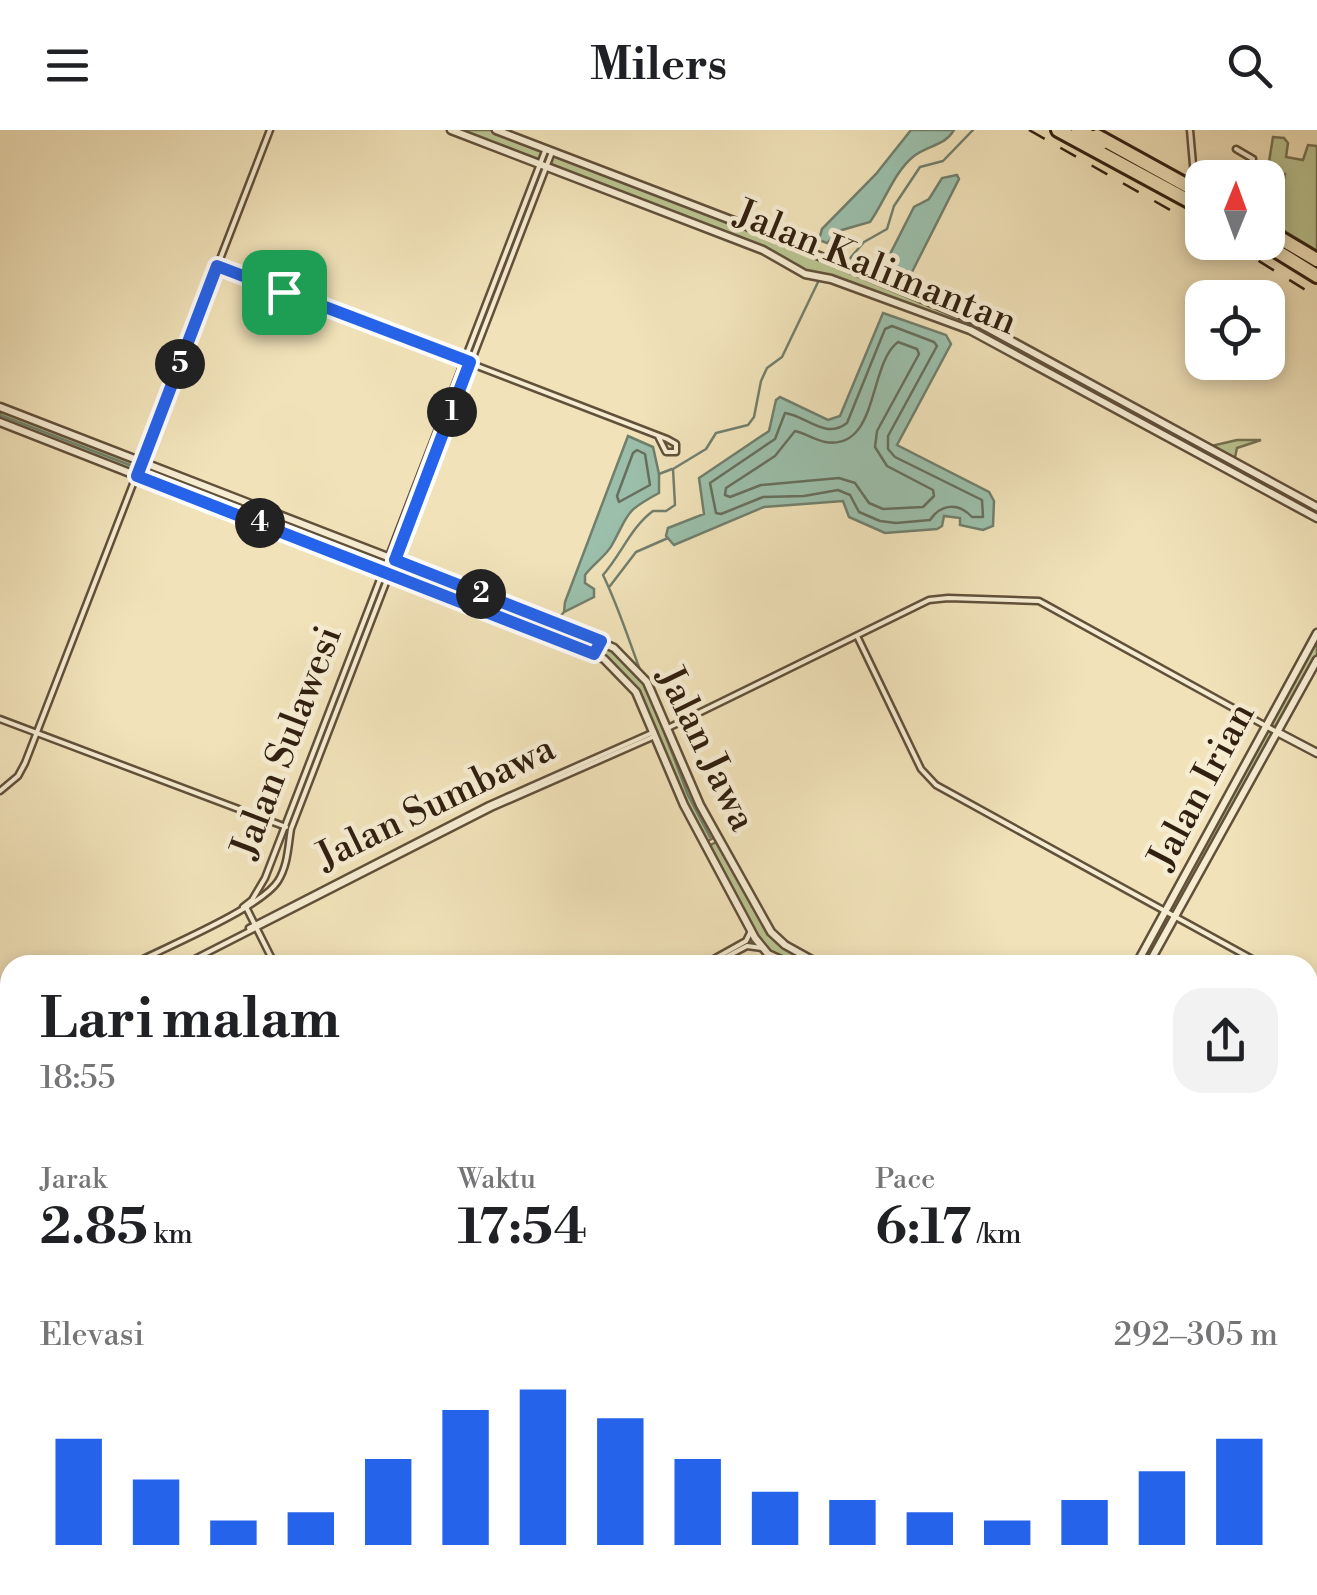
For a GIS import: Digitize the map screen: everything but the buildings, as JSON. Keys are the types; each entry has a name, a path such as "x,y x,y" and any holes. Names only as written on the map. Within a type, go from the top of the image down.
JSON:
{"highway":[{"path":"1058,130 1185,193"},
{"path":"1074,130 1185,192"},
{"path":"1086,130 1185,191"},
{"path":"1285,248 1317,267"}],"street":[{"path":"0,790 18,776 37,733 270,130"},
{"name":"Jalan Kalimantan","path":"451,130 763,250 813,275 970,330 1317,518"},
{"name":"Jalan Kalimantan","path":"496,130 974,320 1317,507"},
{"path":"1190,130 1193,160"},
{"path":"1236,149 1253,160"},
{"name":"Jalan Sulawesi","path":"242,908 258,892 270,866 549,150"},
{"path":"813,275 819,266 814,255"},
{"path":"217,266 658,436"},
{"path":"845,284 848,269"},
{"path":"923,313 930,301"},
{"name":"Jalan Jawa","path":"0,407 558,623 601,641 624,656 641,674 700,805 770,932 803,955"},
{"path":"1133,419 1138,410"},
{"name":"Jalan Jawa","path":"0,422 386,571 594,654 613,666 632,685 684,806 751,931 762,948 774,955"},
{"name":"Jalan Sulawesi","path":"242,908 274,887 284,870 291,828 386,571"},
{"path":"668,728 935,598 1039,602 1317,754"},
{"path":"554,638 558,623"},
{"name":"Jalan Irian","path":"1141,955 1317,633"},
{"path":"858,636 909,745 930,780 1244,955"},
{"path":"594,654 601,641"},
{"name":"Jalan Irian","path":"1154,955 1317,660"},
{"path":"0,719 291,828"},
{"name":"Jalan Sumbawa","path":"202,955 558,772 654,734"},
{"path":"270,866 274,872 284,870"},
{"path":"150,955 242,908 270,955"},
{"path":"727,955 746,941 751,931"},
{"path":"725,955 747,946 762,948"}],"shaded area":[{"path":"451,130 496,130 546,149 540,164"},
{"path":"1273,137 1284,138 1288,143 1286,157 1303,160 1308,145 1317,146 1317,251 1285,231 1285,160 1269,160"},
{"path":"552,151 930,301 1207,447 1237,440 1261,440 1237,448 1234,462 1317,507 1317,518 970,330 831,279 805,274 793,264 546,167"},
{"path":"0,407 388,557 383,571 0,422"},
{"path":"395,559 601,641 641,674 717,836 704,843 675,785 642,703 613,666 389,573"},
{"path":"1317,633 1317,660 1154,955 1141,955"},
{"path":"720,840 771,932 806,955 774,955 762,948 707,847"}],"water":[{"path":"911,130 954,130 907,163 870,222 842,230 827,243 819,240 822,229 876,174"},
{"path":"957,175 959,179 911,274 887,267 914,207 929,199 942,178"},
{"path":"883,313 946,335 951,344 897,445 989,492 994,501 993,526 983,530 960,525 960,518 944,516 937,529 885,533 849,517 843,501 764,507 674,545 666,536 668,528 704,514 699,478 769,431 776,400 780,397 828,420 840,416"},
{"path":"628,436 653,447 659,493 629,514 609,549 585,575 585,583 594,589 594,597 564,612 565,602"}],"waterway":[{"path":"846,263 864,242 887,229 894,206 920,167 943,161 973,130"},
{"path":"642,675 603,575 645,518 653,511 666,511 675,505 673,469 706,449 716,433 748,425 754,417 767,368 782,357 819,280"},
{"path":"0,415 554,626"},
{"path":"659,474 672,469"},
{"path":"610,586 636,552 668,538"},
{"path":"558,619 564,612"},
{"path":"652,700 688,795 710,837"}],"railway":[{"path":"1029,130 1185,218"},
{"path":"1257,260 1317,297"}],"route":[{"path":"217,266 284,292 470,362 395,560 601,641 594,654 137,476 217,266"}]}
